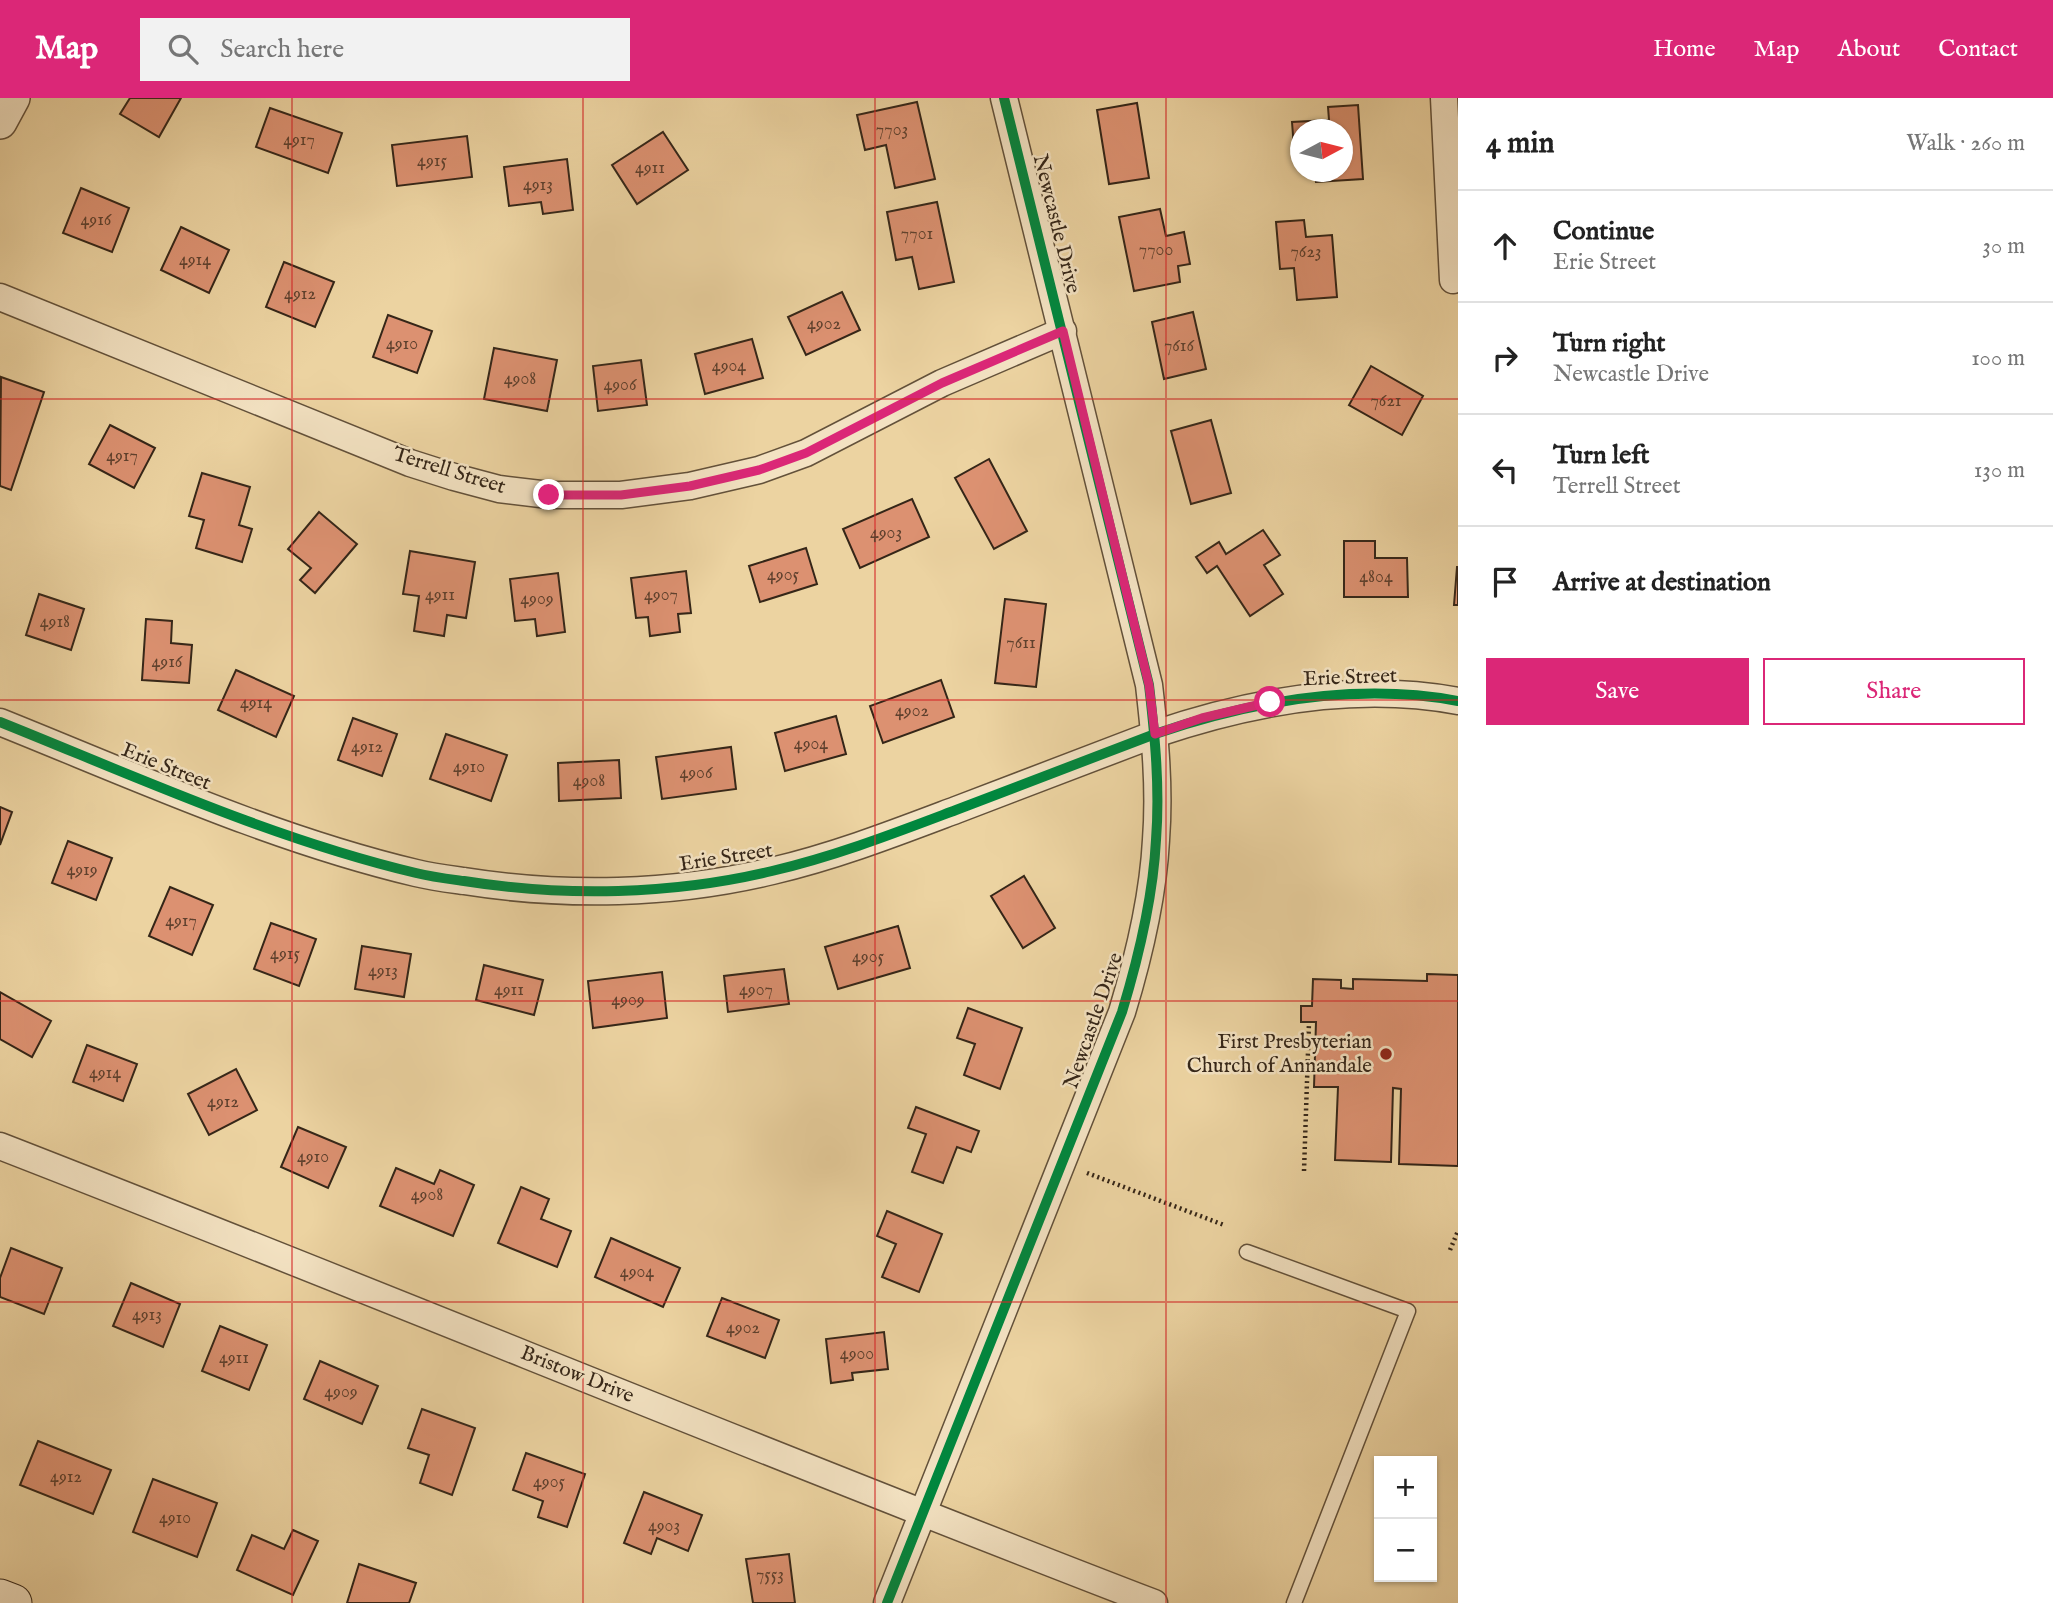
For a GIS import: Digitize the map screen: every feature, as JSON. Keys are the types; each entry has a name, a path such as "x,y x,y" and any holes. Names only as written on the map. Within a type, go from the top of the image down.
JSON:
{"main road":[{"path":"0,1598 13,1603"}],"street":[{"path":"0,122 13,98"},
{"name":"Newcastle Drive","path":"887,1603 1122,1012 1149,904 1156,840 1157,773 1149,685 1004,98"},
{"path":"1444,98 1453,280"},
{"name":"Terrell Street","path":"0,297 410,463 499,489 549,495 621,495 690,486 759,470 806,453 942,383 1063,331"},
{"name":"Erie Street","path":"0,722 264,827 322,847 419,874 504,888 553,892 610,892 704,884 770,872 849,851 1155,734 1202,718 1270,702 1338,694 1374,693 1458,701"},
{"name":"Bristow Drive","path":"0,1146 1154,1603"}],"lane":[{"path":"1247,1252 1409,1311 1294,1603"}],"path":[{"path":"1304,1171 1309,1022"},
{"path":"1062,1163 1224,1226"},
{"path":"1458,1231 1450,1250 1458,1248"}],"building":[{"path":"130,98 181,98 159,137 120,114"},
{"path":"917,102 935,179 895,188 886,145 865,150 857,115"},
{"path":"1137,103 1149,178 1109,184 1097,110"},
{"path":"1358,105 1363,179 1353,180 1353,119 1329,119 1328,107"},
{"path":"270,108 342,133 328,173 256,147"},
{"path":"663,132 688,170 637,204 612,165"},
{"path":"467,136 472,177 397,186 392,145"},
{"path":"567,159 573,210 543,214 541,202 509,206 504,167"},
{"path":"81,188 129,208 112,252 63,233"},
{"path":"937,202 954,282 919,289 912,257 896,260 887,212"},
{"path":"1160,209 1166,236 1184,232 1190,264 1178,266 1180,282 1134,291 1119,217"},
{"path":"1304,220 1306,237 1332,235 1337,297 1297,300 1294,268 1280,269 1276,222"},
{"path":"181,227 229,250 209,293 161,270"},
{"path":"284,262 334,282 315,327 266,307"},
{"path":"842,292 860,330 806,355 788,317"},
{"path":"1193,312 1206,369 1164,379 1152,322"},
{"path":"388,315 432,331 417,373 373,357"},
{"path":"752,339 763,378 705,394 695,354"},
{"path":"494,348 557,360 547,411 484,399"},
{"path":"641,360 647,405 598,411 593,366"},
{"path":"1371,366 1423,396 1402,435 1349,405"},
{"path":"1,377 44,392 11,490 0,486"},
{"path":"1211,420 1231,493 1191,504 1171,431"},
{"path":"110,425 155,448 134,488 89,464"},
{"path":"989,459 1027,531 994,549 955,478"},
{"path":"202,473 250,487 239,525 252,529 242,562 196,548 204,520 189,516"},
{"path":"912,499 929,537 860,568 843,529"},
{"path":"319,512 357,544 315,593 300,580 311,568 288,549"},
{"path":"1263,530 1280,555 1264,565 1283,594 1250,616 1217,566 1207,573 1196,557 1219,542 1226,554"},
{"path":"1344,541 1375,541 1375,558 1407,558 1408,597 1344,597"},
{"path":"806,548 817,584 760,602 749,566"},
{"path":"410,551 475,562 466,618 447,615 444,636 414,631 419,596 403,594"},
{"path":"1457,567 1458,605 1454,605"},
{"path":"686,571 691,613 678,614 680,632 650,636 648,617 636,618 631,578"},
{"path":"558,573 565,632 537,636 535,619 515,621 510,579"},
{"path":"39,594 84,609 71,650 26,635"},
{"path":"1005,599 1046,604 1036,687 995,683"},
{"path":"146,619 172,621 171,643 192,645 189,683 142,680"},
{"path":"236,670 294,696 276,737 218,710"},
{"path":"941,680 954,717 883,743 870,706"},
{"path":"836,716 846,754 785,771 775,733"},
{"path":"353,718 397,734 382,776 338,760"},
{"path":"446,734 507,755 491,801 430,779"},
{"path":"731,747 736,789 662,799 656,757"},
{"path":"619,760 621,798 559,801 558,763"},
{"path":"0,807 12,812 0,845"},
{"path":"68,841 112,858 96,900 52,883"},
{"path":"1024,876 1055,928 1023,948 991,896"},
{"path":"170,887 213,905 192,955 149,936"},
{"path":"271,923 316,939 299,986 254,969"},
{"path":"898,926 910,968 838,989 825,947"},
{"path":"362,946 411,954 404,997 355,989"},
{"path":"484,965 543,980 534,1015 476,1000"},
{"path":"784,969 789,1004 728,1012 724,976"},
{"path":"662,972 667,1018 593,1028 588,981"},
{"name":"First Presbyterian Church of Annandale","path":"1427,974 1458,975 1458,1166 1399,1164 1401,1089 1393,1088 1391,1162 1335,1160 1338,1087 1314,1087 1316,1022 1301,1022 1301,1006 1312,1006 1313,979 1341,980 1341,988 1353,989 1353,979 1427,981"},
{"path":"0,992 51,1021 32,1057 0,1039"},
{"path":"968,1008 1022,1028 1000,1089 964,1075 975,1044 957,1038"},
{"path":"87,1045 137,1064 123,1101 73,1082"},
{"path":"236,1069 257,1110 209,1135 188,1094"},
{"path":"916,1107 979,1131 971,1152 957,1147 943,1183 912,1172 926,1134 908,1128"},
{"path":"298,1127 346,1147 328,1188 281,1167"},
{"path":"396,1168 434,1184 440,1170 474,1185 453,1236 380,1206"},
{"path":"521,1187 549,1199 541,1219 571,1231 557,1267 498,1243"},
{"path":"887,1211 942,1234 919,1292 882,1277 896,1244 877,1236"},
{"path":"611,1238 680,1268 663,1307 595,1277"},
{"path":"11,1248 62,1268 44,1314 0,1297 0,1278"},
{"path":"131,1283 180,1304 163,1347 113,1326"},
{"path":"722,1298 779,1320 765,1358 707,1336"},
{"path":"220,1326 267,1345 249,1390 202,1371"},
{"path":"884,1332 888,1369 852,1373 853,1380 831,1383 826,1339"},
{"path":"320,1361 378,1386 362,1424 304,1399"},
{"path":"422,1409 475,1428 452,1495 420,1483 429,1455 408,1448"},
{"path":"38,1441 111,1470 93,1514 20,1485"},
{"path":"526,1453 585,1474 567,1527 538,1517 543,1501 513,1490"},
{"path":"153,1479 217,1503 197,1557 133,1532"},
{"path":"644,1492 702,1515 688,1551 657,1538 651,1554 624,1543"},
{"path":"293,1530 318,1541 293,1595 237,1570 252,1535 284,1549"},
{"path":"789,1554 795,1603 753,1603 746,1559"},
{"path":"359,1564 416,1583 409,1603 347,1603"}],"cycle path":[{"path":"887,1603 1122,1012 1144,927 1154,862 1157,782 1149,685 1004,98"},
{"path":"0,722 258,825 363,859 428,876 502,886 541,890 618,891 734,879 819,858 865,844 1155,734 1229,712 1343,694 1381,693 1458,701"}],"place":[{"name":"First Presbyterian Church of Annandale","path":"1386,1054"}],"route":[{"path":"549,495 621,495 690,486 759,470 806,453 942,383 1063,331 1149,685 1155,734 1202,718 1270,702"}]}
